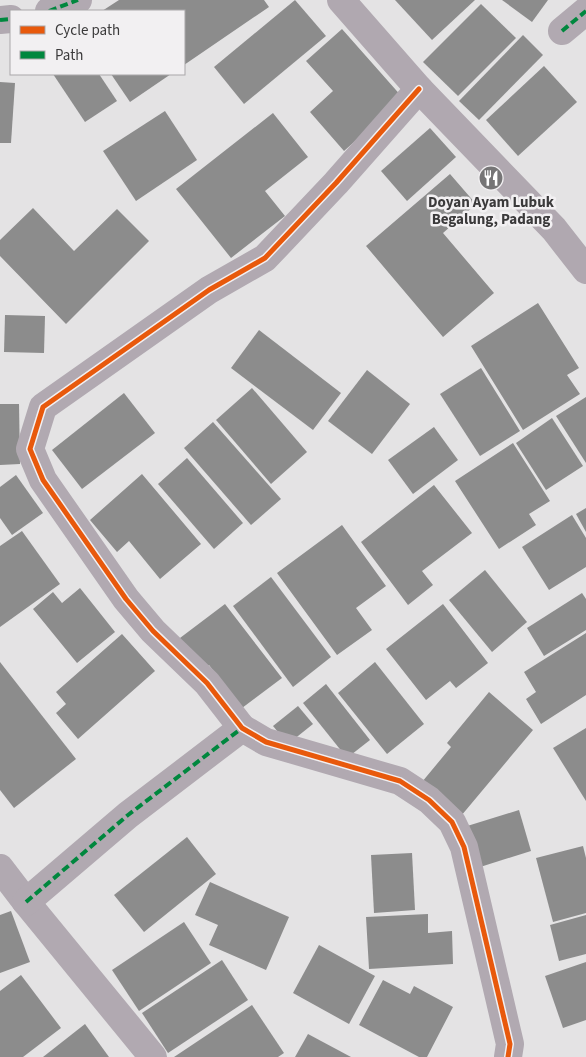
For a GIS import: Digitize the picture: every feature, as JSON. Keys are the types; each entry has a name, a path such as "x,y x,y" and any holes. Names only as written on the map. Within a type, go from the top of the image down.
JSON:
{"main road":[{"path":"341,0 419,89 554,229 586,270"}],"street":[{"path":"53,10 78,0"},
{"path":"562,31 586,11"},
{"path":"419,89 336,184 265,258 209,290 43,407 30,449 43,480 126,599 153,631 207,683 242,728 266,742 400,781 429,800 452,822 464,847 510,1044 508,1057"},
{"path":"26,902 128,816 242,728"},
{"path":"0,868 153,1057"}],"building":[{"path":"119,0 264,0 269,7 185,64 185,10 104,10"},
{"path":"295,0 326,36 244,104 214,67"},
{"path":"395,0 475,0 432,40"},
{"path":"502,0 548,0 532,22"},
{"path":"481,4 516,38 458,96 423,62"},
{"path":"342,29 403,98 344,151 310,112 333,91 306,61"},
{"path":"523,35 543,55 479,120 459,101"},
{"path":"544,66 577,102 518,156 486,120"},
{"path":"54,75 100,75 117,101 85,122"},
{"path":"112,75 170,75 130,102"},
{"path":"0,82 15,83 11,143 0,143"},
{"path":"165,111 197,160 136,201 103,151"},
{"path":"273,113 308,157 265,191 285,216 231,258 176,189"},
{"path":"430,128 456,157 407,201 381,171"},
{"path":"450,174 476,204 443,233 494,293 443,337 366,246"},
{"path":"33,208 74,251 117,209 149,241 66,324 0,256 0,240"},
{"path":"538,303 579,368 567,375 580,394 523,430 471,346"},
{"path":"5,315 45,316 44,353 4,352"},
{"path":"259,330 341,393 313,430 231,368"},
{"path":"481,368 520,431 480,456 440,394"},
{"path":"367,370 410,404 372,454 328,421"},
{"path":"252,388 307,452 271,484 216,420"},
{"path":"124,393 155,433 82,489 52,450"},
{"path":"586,397 586,463 556,416"},
{"path":"0,404 19,404 20,464 0,465"},
{"path":"552,418 583,466 546,490 516,443"},
{"path":"213,422 281,499 251,525 184,448"},
{"path":"434,427 458,460 413,494 388,460"},
{"path":"513,443 550,501 529,514 536,525 499,549 455,481"},
{"path":"187,458 243,523 214,549 158,484"},
{"path":"142,474 201,544 160,579 129,541 117,552 90,520"},
{"path":"16,475 43,513 12,535 0,518 0,487"},
{"path":"434,485 472,533 422,571 433,585 408,605 361,542"},
{"path":"586,508 586,532 576,514"},
{"path":"572,515 586,538 586,567 549,590 522,547"},
{"path":"342,525 386,586 356,608 372,630 337,655 277,573"},
{"path":"22,531 60,584 0,627 0,546"},
{"path":"485,570 527,622 492,652 449,600"},
{"path":"271,577 331,657 293,687 233,606"},
{"path":"80,588 115,632 77,663 33,609 53,592 62,603"},
{"path":"582,593 586,599 586,630 544,656 527,628"},
{"path":"225,604 282,678 242,708 209,665 200,672 176,641"},
{"path":"443,604 488,663 456,688 450,681 426,700 386,649"},
{"path":"586,633 586,695 541,724 526,699 536,692 524,672"},
{"path":"122,634 155,671 78,739 56,713 66,704 56,692"},
{"path":"0,662 76,759 14,808 0,790"},
{"path":"375,662 424,724 387,754 338,693"},
{"path":"326,684 370,740 347,758 303,703"},
{"path":"489,692 533,730 461,816 422,782 451,747 447,743"},
{"path":"298,706 313,724 288,744 273,726"},
{"path":"586,728 586,801 553,748"},
{"path":"519,810 531,851 477,868 464,827"},
{"path":"187,837 216,874 144,932 114,895"},
{"path":"583,846 586,858 586,913 553,922 536,858"},
{"path":"412,853 415,910 374,913 371,855"},
{"path":"210,882 289,917 266,970 209,945 218,925 195,915"},
{"path":"11,911 30,962 0,973 0,915"},
{"path":"428,914 428,933 452,931 453,964 369,969 366,917"},
{"path":"586,915 586,954 559,961 550,925"},
{"path":"184,922 211,963 139,1011 112,970"},
{"path":"319,945 375,976 349,1024 293,993"},
{"path":"222,960 248,1000 168,1053 142,1013"},
{"path":"586,962 586,1020 563,1028 545,976"},
{"path":"21,975 61,1028 23,1057 0,1057 0,991"},
{"path":"383,980 410,994 414,986 453,1007 427,1057 419,1057 359,1025"},
{"path":"252,1005 284,1053 278,1057 174,1057"},
{"path":"85,1024 109,1057 43,1057"},
{"path":"308,1034 351,1057 295,1057"}],"marked path":[{"path":"52,10 78,0"},
{"path":"562,31 586,11"},
{"path":"0,20 10,19"},
{"path":"26,902 128,815 242,728"}],"cycle path":[{"path":"419,89 336,183 265,258 209,290 43,407 30,449 43,480 126,599 153,631 207,683 242,728 266,742 400,781 429,800 452,822 464,847 510,1044 508,1057"}],"place":[{"name":"Doyan Ayam Lubuk Begalung, Padang","path":"491,178"}]}
